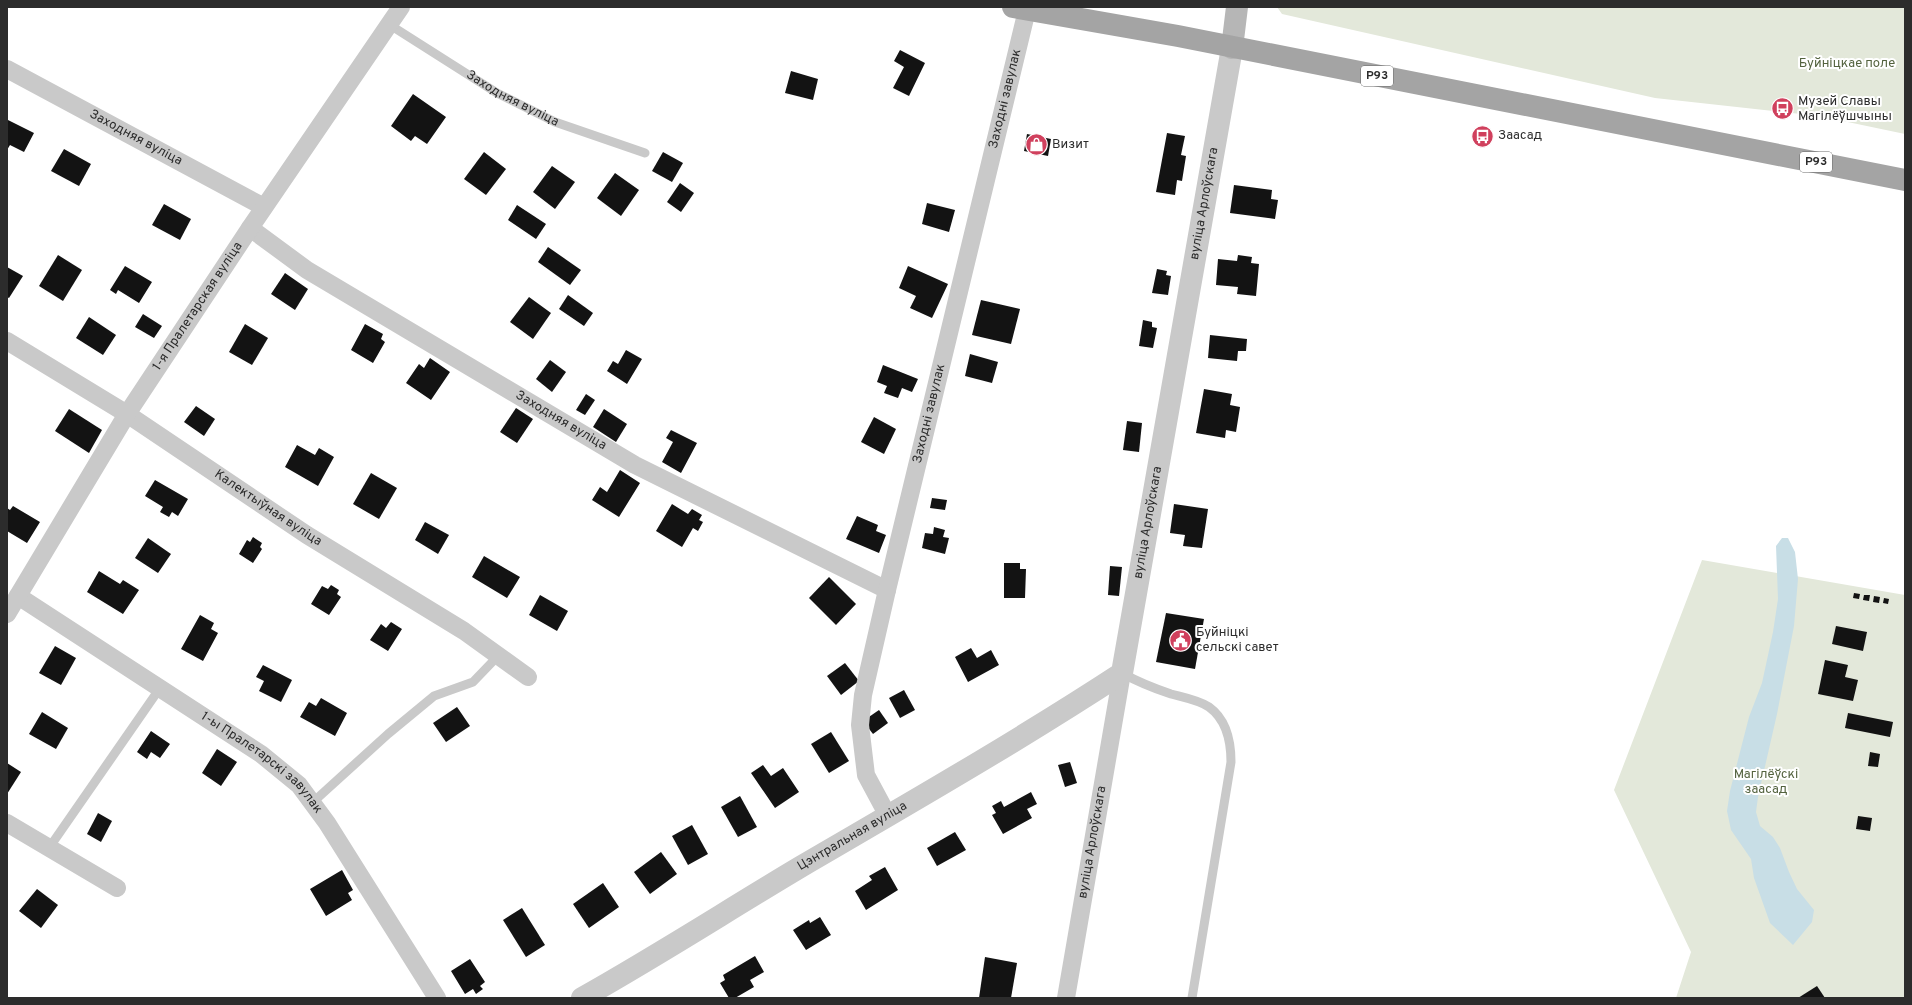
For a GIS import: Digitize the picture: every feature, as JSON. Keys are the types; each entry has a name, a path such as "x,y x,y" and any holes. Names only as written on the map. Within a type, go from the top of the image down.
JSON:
{"main road":[{"path":"1232,48 1237,7"},
{"name":"Р93","path":"1020,8 1178,36 1232,48 1905,180"}],"street":[{"name":"1-я Пралетарская вуліца","path":"7,614 127,414 264,207 401,7"},
{"name":"Заходні завулак","path":"888,816 866,776 860,725 863,695 1020,8"},
{"name":"вуліца Арлоўскага","path":"1066,998 1232,48"},
{"name":"Заходняя вуліца","path":"7,69 264,207"},
{"name":"Заходняя вуліца","path":"250,228 307,270 635,465 887,590"},
{"name":"Калектыўная вуліца","path":"7,341 127,414 307,535 464,631 528,678"},
{"name":"1-ы Пралетарскі завулак","path":"18,596 261,754 299,785 327,823 437,998"},
{"name":"Цэнтральная вуліца","path":"582,998 651,959 802,867 1052,719 1122,673"},
{"path":"7,823 117,888"}],"lane":[{"name":"Заходняя вуліца","path":"390,25 497,93 542,116 555,122 645,153"},
{"path":"312,803 388,734 434,696 473,682 498,656"},
{"path":"1122,673 1138,682 1208,706 1224,724 1231,748 1231,762 1192,998"},
{"path":"49,848 160,688"}],"green space":[{"name":"Буйніцкае поле","path":"1277,7 1905,7 1905,134 1819,116 1655,98 1282,14"},
{"name":"Магілёўскі заасад","path":"1702,560 1905,595 1905,998 1676,998 1691,952 1614,790"}],"water":[{"path":"1782,538 1788,538 1795,552 1798,579 1794,626 1756,812 1760,826 1773,837 1780,848 1797,889 1814,910 1812,922 1793,945 1770,923 1754,878 1751,859 1731,830 1727,811 1730,791 1749,717 1762,683 1773,632 1778,599 1776,546"}],"building":[{"path":"900,50 925,63 909,96 893,88 904,67 894,61"},
{"path":"791,71 818,79 813,100 785,93"},
{"path":"413,94 446,117 427,144 415,136 411,141 391,126"},
{"path":"8,120 34,133 24,152 10,145 7,150"},
{"path":"1167,133 1185,136 1181,155 1186,156 1182,181 1177,180 1175,195 1156,192"},
{"name":"Визит","path":"1027,134 1051,139 1048,156 1024,151"},
{"path":"64,149 91,164 79,186 51,171"},
{"path":"484,152 506,169 486,195 464,179"},
{"path":"663,152 683,163 672,182 652,171"},
{"path":"552,166 575,182 555,209 533,192"},
{"path":"615,173 639,190 621,216 597,198"},
{"path":"680,183 694,193 681,212 667,202"},
{"path":"1234,185 1272,190 1271,199 1278,200 1275,219 1230,213"},
{"path":"927,203 955,210 949,232 922,224"},
{"path":"164,204 191,219 180,240 152,225"},
{"path":"517,205 546,224 536,239 508,220"},
{"path":"548,247 581,270 570,285 538,262"},
{"path":"58,255 82,270 63,301 39,286"},
{"path":"1238,255 1252,257 1251,263 1259,264 1256,296 1237,294 1238,287 1216,285 1218,259 1237,261"},
{"path":"125,266 152,282 139,303 118,290 116,294 110,290"},
{"path":"908,266 948,284 932,318 910,308 916,296 899,288"},
{"path":"7,267 23,276 9,298 7,297"},
{"path":"1157,269 1167,271 1166,275 1171,276 1168,295 1152,293"},
{"path":"285,273 308,289 295,310 271,294"},
{"path":"568,295 593,313 584,326 559,309"},
{"path":"529,297 551,313 533,339 510,322"},
{"path":"981,300 1020,309 1011,344 972,335"},
{"path":"143,314 162,326 154,338 135,327"},
{"path":"89,317 116,335 103,355 76,338"},
{"path":"1143,320 1152,322 1152,327 1157,328 1153,348 1139,346"},
{"path":"245,324 268,338 252,365 229,352"},
{"path":"365,324 383,334 381,339 385,342 373,363 351,350"},
{"path":"1210,335 1247,339 1246,351 1238,351 1237,361 1208,358"},
{"path":"626,350 642,359 627,384 607,371 613,361 618,364"},
{"path":"970,354 998,362 992,383 965,376"},
{"path":"430,358 450,372 431,400 406,383 419,364 424,368"},
{"path":"550,360 566,372 552,392 536,379"},
{"path":"883,365 918,379 912,392 902,388 898,398 884,393 887,386 877,382"},
{"path":"1204,389 1232,394 1230,405 1240,407 1236,432 1226,430 1225,438 1196,433"},
{"path":"586,394 595,400 585,415 576,410"},
{"path":"196,406 215,419 204,436 184,422"},
{"path":"516,408 533,419 517,443 500,432"},
{"path":"69,409 102,430 89,453 55,431"},
{"path":"604,409 627,424 616,442 593,427"},
{"path":"874,417 896,429 884,454 861,442"},
{"path":"1127,421 1142,423 1139,452 1123,450"},
{"path":"671,430 697,443 681,473 662,462 673,442 666,438"},
{"path":"297,445 315,455 319,448 334,457 318,486 285,467"},
{"path":"620,470 640,483 619,517 592,500 600,487 607,492"},
{"path":"371,473 397,488 379,519 353,504"},
{"path":"155,480 188,499 178,516 172,512 169,517 160,512 163,507 145,496"},
{"path":"932,498 947,500 945,510 930,508"},
{"path":"672,504 688,514 692,509 702,515 699,520 703,522 698,531 693,528 682,547 656,531"},
{"path":"1174,504 1208,509 1202,548 1183,546 1185,535 1170,533"},
{"path":"13,506 40,522 27,543 7,531 7,508 10,510"},
{"path":"857,516 878,525 876,531 886,535 879,553 846,539"},
{"path":"425,522 449,535 438,554 415,540"},
{"path":"934,527 945,530 943,537 949,538 945,554 922,548 925,533 933,534"},
{"path":"253,537 262,543 260,547 262,549 253,563 239,554 247,540 250,542"},
{"path":"148,538 171,554 158,573 135,558"},
{"path":"484,556 520,577 507,598 472,577"},
{"path":"1004,563 1020,563 1020,569 1026,569 1025,598 1004,598"},
{"path":"1110,566 1122,567 1119,596 1108,595"},
{"path":"99,571 120,584 123,580 139,590 123,614 87,592"},
{"path":"829,577 856,604 836,625 809,598"},
{"path":"331,585 339,590 337,594 341,597 329,615 311,604 322,586 328,589"},
{"path":"1854,593 1860,594 1859,599 1853,598"},
{"path":"540,595 568,611 557,631 529,615"},
{"path":"1864,595 1870,595 1869,601 1863,600"},
{"path":"1874,596 1880,597 1879,603 1873,602"},
{"path":"1884,598 1889,599 1888,604 1883,603"},
{"name":"Буйніцкі сельскі савет","path":"1166,613 1204,619 1195,669 1156,662"},
{"path":"200,615 214,623 211,629 218,633 203,661 181,649"},
{"path":"391,622 402,629 388,651 370,640 381,624 386,628"},
{"path":"1836,626 1867,632 1863,651 1832,644"},
{"path":"55,646 76,658 61,685 39,673"},
{"path":"971,648 977,658 991,650 999,665 968,682 955,657"},
{"path":"1825,660 1848,665 1845,677 1858,680 1853,701 1818,694"},
{"path":"845,663 859,681 841,695 827,676"},
{"path":"263,665 292,680 281,702 259,691 264,681 256,677"},
{"path":"904,690 915,710 900,718 889,698"},
{"path":"321,698 347,713 335,736 300,717 309,702 316,706"},
{"path":"457,707 470,726 446,742 433,723"},
{"path":"879,710 888,723 873,734 863,721"},
{"path":"42,712 68,728 56,749 29,734"},
{"path":"1848,713 1893,722 1890,737 1845,728"},
{"path":"151,731 170,744 160,758 151,752 147,759 137,752"},
{"path":"831,732 849,761 829,773 811,744"},
{"path":"217,749 237,762 221,786 202,773"},
{"path":"1870,752 1880,754 1878,767 1868,766"},
{"path":"1070,762 1077,783 1065,787 1058,765"},
{"path":"7,763 21,772 7,794"},
{"path":"763,765 771,776 783,768 799,792 775,808 751,773"},
{"path":"1031,792 1037,804 1027,809 1032,818 1003,834 992,815 996,813 992,806 1001,801 1004,807"},
{"path":"740,796 757,827 738,837 721,807"},
{"path":"98,813 112,821 101,842 87,834"},
{"path":"1858,816 1872,818 1870,831 1856,829"},
{"path":"692,825 708,854 688,865 672,836"},
{"path":"955,832 966,850 937,866 927,848"},
{"path":"661,852 677,874 650,894 634,872"},
{"path":"885,867 898,890 866,910 855,891 872,880 869,876"},
{"path":"342,870 353,890 348,893 352,900 326,916 310,889"},
{"path":"603,883 619,907 589,928 573,904"},
{"path":"37,889 58,905 41,928 19,911"},
{"path":"522,908 545,945 526,957 503,920"},
{"path":"820,917 831,935 806,950 793,930 809,920 810,923"},
{"path":"755,956 764,972 750,980 754,987 735,998 729,998 720,983 725,980 723,975"},
{"path":"985,957 1017,963 1011,998 979,998"},
{"path":"470,959 485,982 480,986 483,989 476,994 473,989 465,994 451,971"},
{"path":"1817,986 1825,998 1798,998"}],"place":[{"name":"Музей Славы Магілёўшчыны","path":"1783,109"},
{"name":"Заасад","path":"1483,136"},
{"name":"Визит","path":"1037,145"},
{"name":"Буйніцкі сельскі савет","path":"1180,640"}]}
